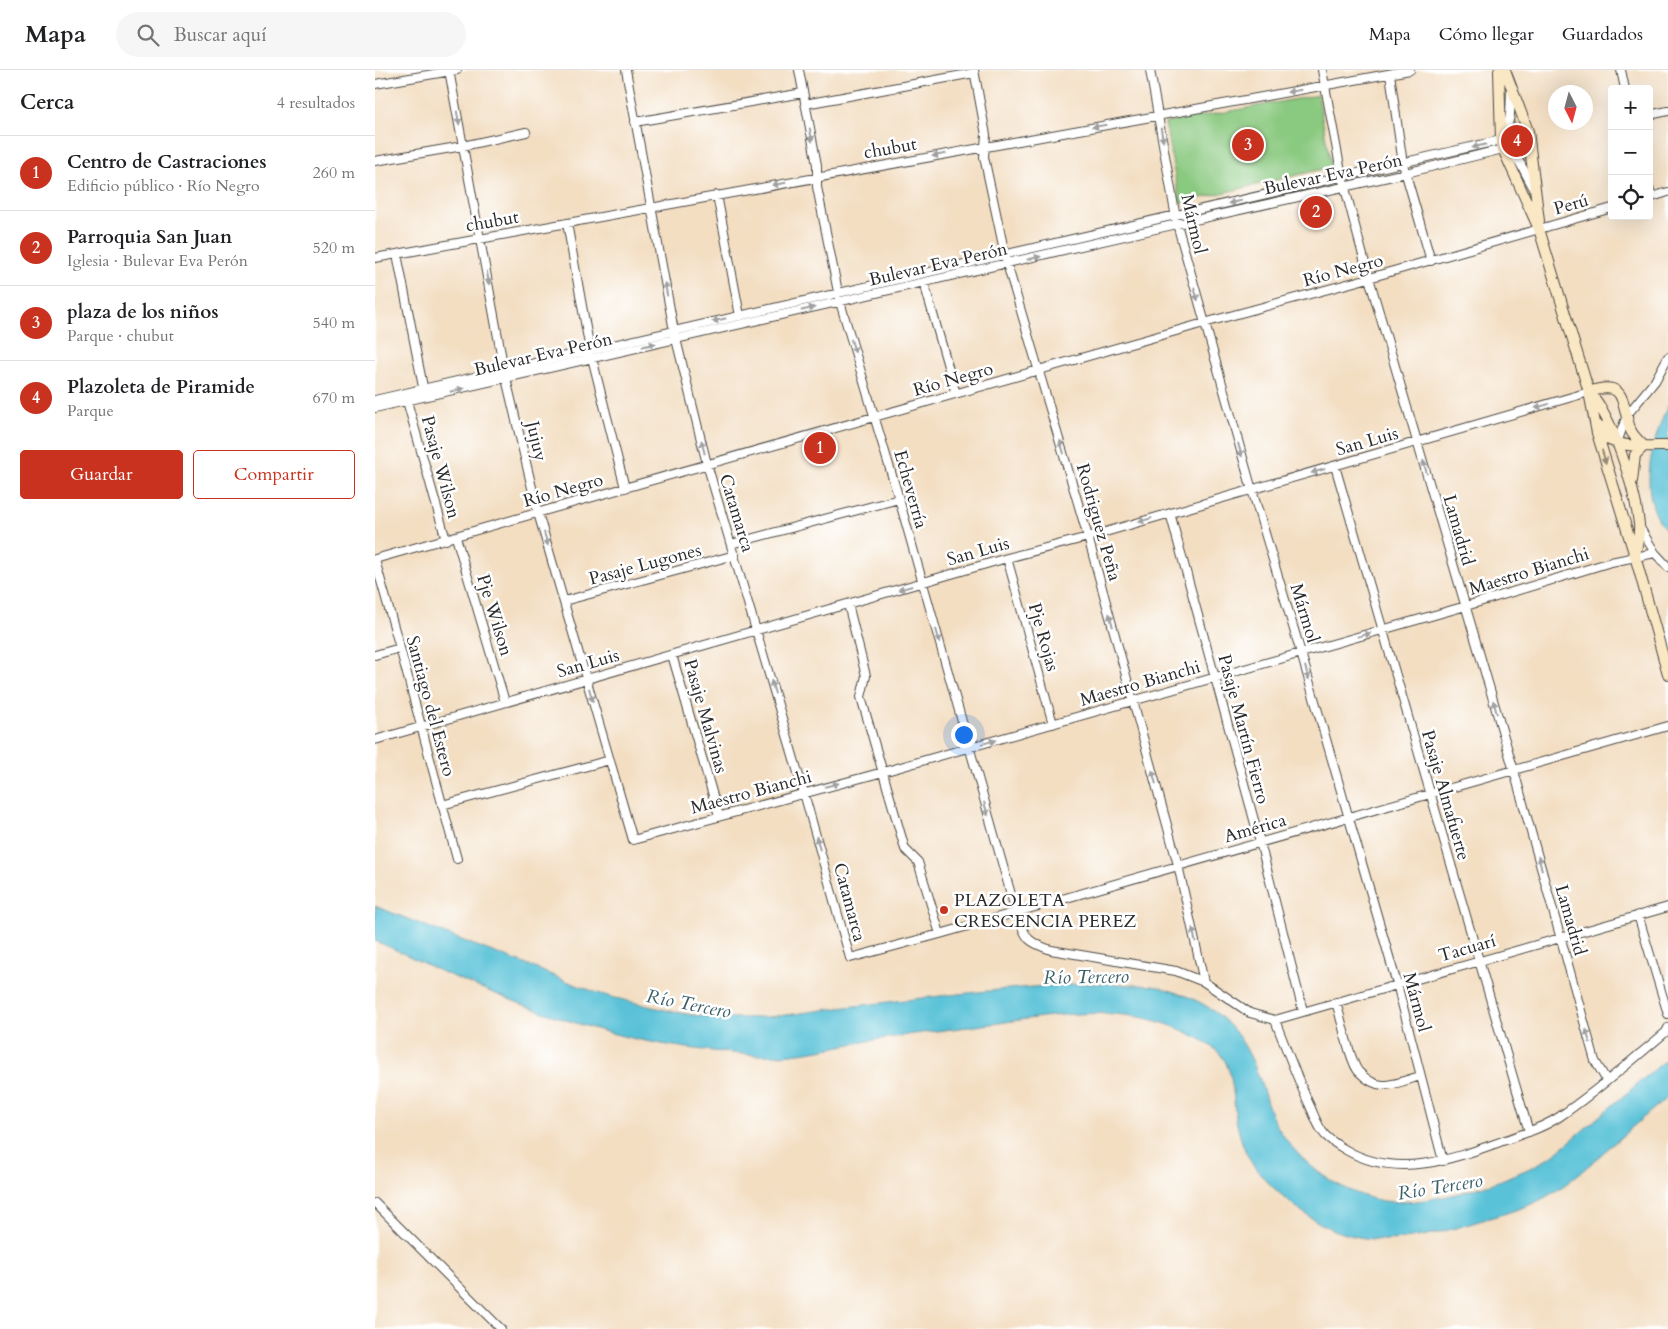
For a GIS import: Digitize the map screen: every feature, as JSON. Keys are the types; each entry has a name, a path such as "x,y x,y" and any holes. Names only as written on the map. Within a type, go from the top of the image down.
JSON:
{"main road":[{"path":"1499,70 1503,145 1539,229 1589,392 1591,412 1635,556 1668,674"},
{"path":"1505,70 1527,131 1539,229"},
{"path":"1589,392 1601,388 1614,390 1622,399 1632,432 1644,446"},
{"path":"1589,392 1603,411 1617,443 1631,486 1639,524 1639,538 1635,556"},
{"path":"1591,412 1598,420 1605,438 1627,446 1668,446"},
{"path":"1631,486 1635,455 1644,446"}],"street":[{"path":"375,84 452,70"},
{"name":"Jujuy","path":"452,70 463,146 505,374 538,513 633,840"},
{"name":"Catamarca","path":"625,70 674,331 707,464 757,630 850,958"},
{"name":"Echeverría","path":"799,70 817,164 816,177 840,302 923,582 1016,912 1027,939 1034,944 1051,950 1176,971 1204,982 1250,1013 1275,1020"},
{"name":"Mármol","path":"1150,70 1177,224 1252,490 1397,984 1443,1161"},
{"name":"Lamadrid","path":"1322,70 1342,177 1369,278 1561,937 1595,1061 1607,1081"},
{"name":"chubut","path":"375,258 1411,70"},
{"path":"1621,70 1624,85"},
{"path":"805,104 974,72"},
{"name":"Rodriguez Peña","path":"974,72 986,135 984,157 1004,255 1088,537 1177,865 1204,982"},
{"path":"1390,74 1403,164 1431,260"},
{"path":"1511,88 1510,115 1503,145 1520,163 1535,190"},
{"path":"635,122 803,93"},
{"path":"1653,114 1668,111"},
{"path":"375,161 463,146 526,132"},
{"name":"Bulevar Eva Perón","path":"375,408 425,397 505,374 591,354 674,331 1342,177 1503,145"},
{"name":"Bulevar Eva Perón","path":"591,354 676,339 1406,173 1503,145"},
{"path":"1653,196 1668,192"},
{"path":"717,195 740,316"},
{"name":"Perú","path":"1539,229 1608,209"},
{"path":"567,223 591,354 625,488"},
{"name":"Río Negro","path":"375,560 707,464 1539,229"},
{"path":"397,254 425,397"},
{"path":"924,283 956,394"},
{"path":"1617,443 1627,414 1655,381 1668,358"},
{"name":"Bulevar Eva Perón","path":"375,400 423,388 505,374"},
{"name":"San Luis","path":"375,740 1589,392"},
{"name":"Pasaje Wilson","path":"407,401 445,540"},
{"name":"Pasaje Almafuerte","path":"1335,466 1529,1132"},
{"path":"731,544 899,499"},
{"name":"Pasaje Martín Fierro","path":"1170,513 1260,842 1303,1011"},
{"path":"1639,524 1655,553 1668,566"},
{"name":"Pje Wilson","path":"456,537 505,702"},
{"name":"Maestro Bianchi","path":"633,840 883,772 1215,678 1611,562 1655,553"},
{"name":"Pasaje Lugones","path":"564,601 735,555"},
{"name":"Pje Rojas","path":"1007,558 1053,724"},
{"name":"Santiago del Estero","path":"375,560 457,859"},
{"path":"848,604 866,676 861,697 905,849 918,862 940,934"},
{"path":"375,655 400,648"},
{"name":"Pasaje Malvinas","path":"672,654 719,816"},
{"name":"América","path":"850,958 1668,726"},
{"path":"442,805 610,760"},
{"name":"Tacuarí","path":"1275,1020 1668,906"},
{"path":"1638,915 1668,1014"},
{"path":"1337,1002 1352,1058 1358,1072 1376,1084 1385,1086 1420,1076"},
{"path":"1275,1020 1293,1068 1319,1125 1335,1144 1356,1156 1387,1164 1421,1165 1443,1161 1529,1132 1557,1118 1607,1081 1666,1032 1668,1028"},
{"path":"375,1203 501,1329"}],"green space":[{"path":"1318,95 1331,167 1180,203 1165,123"},
{"path":"1516,121 1526,160 1512,143 1513,127"}],"water":[{"path":"1668,405 1668,533 1657,517 1652,503 1649,475 1653,446"},
{"path":"375,906 598,993 662,1009 701,1016 728,1018 768,1017 946,995 1056,985 1109,984 1158,987 1178,993 1210,1008 1223,1018 1234,1031 1252,1061 1275,1123 1301,1157 1334,1183 1360,1195 1392,1202 1413,1201 1459,1193 1503,1179 1540,1163 1562,1148 1668,1058 1668,1097 1575,1177 1546,1197 1530,1205 1436,1233 1397,1240 1369,1239 1340,1232 1318,1222 1297,1208 1268,1182 1253,1165 1243,1145 1235,1115 1231,1077 1224,1060 1213,1047 1205,1042 1161,1022 1117,1014 1061,1015 912,1034 778,1055 745,1054 682,1047 631,1038 559,1018 442,972 375,941"}],"place":[{"name":"Plazoleta de Piramide","path":"1517,141"},
{"name":"plaza de los niños","path":"1248,145"},
{"name":"Parroquia San Juan","path":"1316,212"},
{"name":"Centro de Castraciones","path":"820,448"},
{"name":"PLAZOLETA CRESCENCIA PEREZ","path":"944,910"}],"water label":[{"name":"Río Tercero","path":"1086,976"},
{"name":"Río Tercero","path":"689,1003"},
{"name":"Río Tercero","path":"1440,1186"}]}
